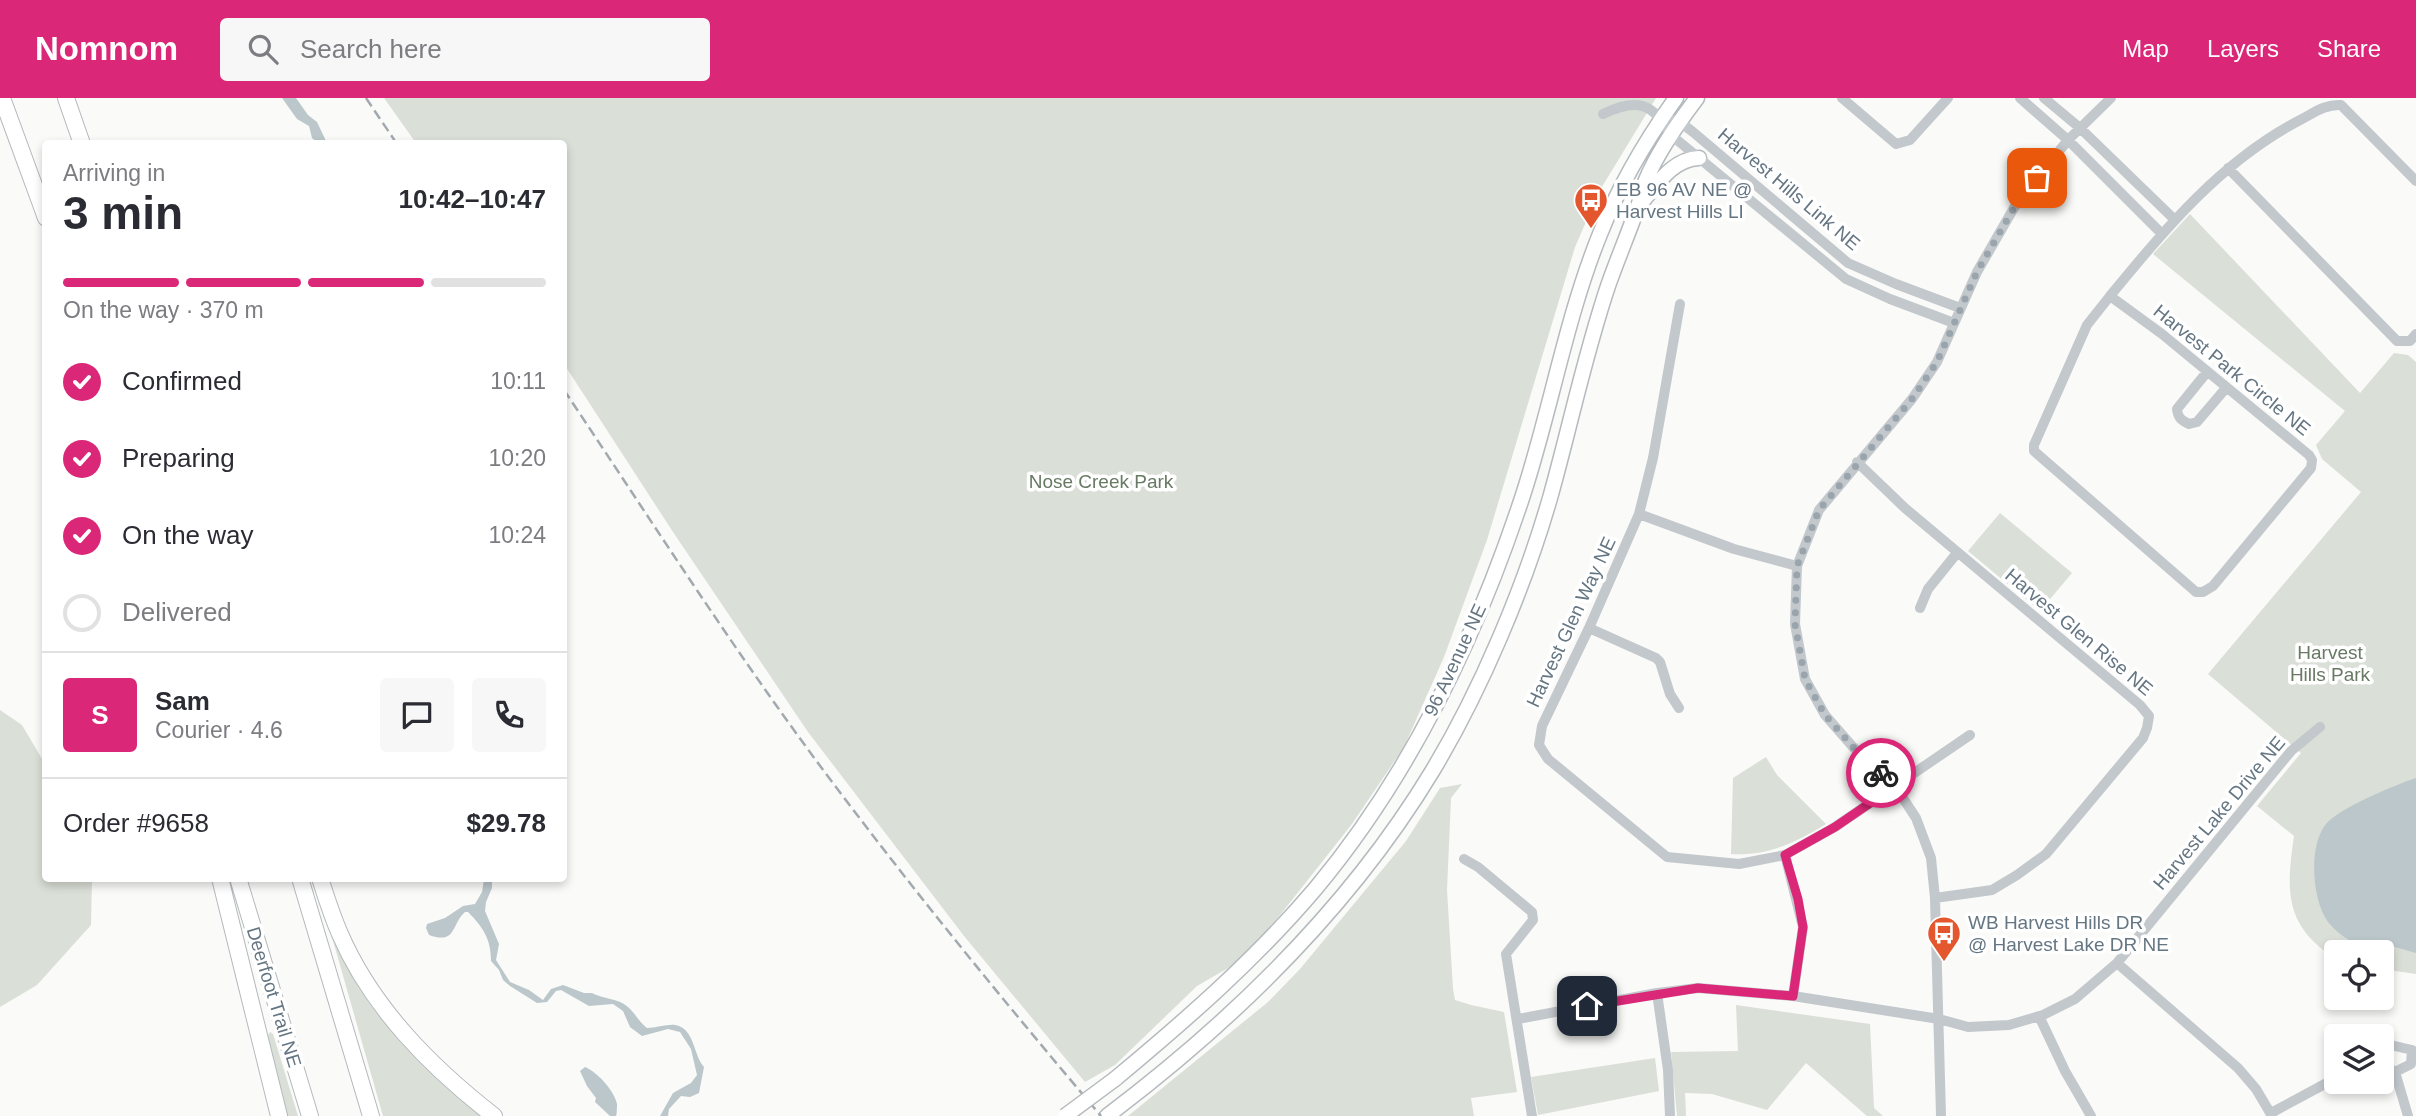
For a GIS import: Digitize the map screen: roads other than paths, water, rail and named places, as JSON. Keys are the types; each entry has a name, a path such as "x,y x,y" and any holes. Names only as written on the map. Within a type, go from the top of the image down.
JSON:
{"highway":[{"path":"2,98 42,207"},
{"path":"66,98 81,140"},
{"path":"221,882 279,1116"},
{"name":"Deerfoot Trail NE","path":"239,882 310,1116"},
{"path":"301,882 370,1116"},
{"path":"321,882 340,935 380,1004 421,1052 494,1116"}],"main road":[{"name":"96 Avenue NE","path":"1065,1116 1115,1079 1209,999 1260,950 1316,887 1349,844 1407,758 1439,700 1475,621 1523,494 1600,233 1628,176 1676,98"},
{"name":"96 Avenue NE","path":"1107,1116 1227,1017 1278,967 1337,901 1409,807 1433,769 1463,714 1500,634 1534,545 1549,501 1609,283 1646,181 1671,135 1697,98"},
{"path":"1639,206 1674,166 1690,158 1699,158"},
{"path":"1523,494 1549,501"}],"street":[{"path":"1842,98 1896,144 1910,140 1948,98"},
{"path":"2020,98 2168,226"},
{"path":"2044,98 2080,128 2168,226"},
{"path":"1941,1116 1935,898 1931,858 1916,818 1895,786 1853,747 1825,715 1805,679 1795,624 1797,566 1819,510 1912,399 1937,362 1977,272 2015,206 2068,141 2111,98"},
{"path":"1602,114 1630,102 1651,107 1662,118"},
{"name":"Harvest Park Circle NE","path":"2110,296 2162,334 2312,460 2311,468 2213,586 2203,592 2196,592 2034,451 2034,444 2056,391 2087,326 2110,296 2168,226 2228,168 2280,130 2329,104 2341,104 2416,181"},
{"name":"Harvest Hills Link NE","path":"1662,118 1680,122 1848,263 1896,285 1960,308"},
{"name":"Harvest Hills Link NE","path":"1662,118 1671,135 1846,279 1954,323"},
{"path":"2228,168 2397,341 2410,341 2416,334"},
{"name":"Harvest Glen Way NE","path":"1680,304 1653,458 1639,514 1542,726 1539,745 1548,759 1667,857 1739,864 1785,855 1835,827 1970,735"},
{"path":"2207,372 2177,409 2182,420 2189,424 2197,422 2226,388"},
{"name":"Harvest Glen Rise NE","path":"1857,462 1906,509 2140,705 2149,716 2143,737 2046,854 1992,890 1935,898"},
{"path":"1639,514 1734,549 1797,566"},
{"path":"1920,608 1928,589 1957,552"},
{"path":"1589,628 1656,658 1660,662 1670,694 1679,708"},
{"name":"Harvest Lake Drive NE","path":"1518,1018 1698,988 1793,996 1939,1019 1968,1027 2009,1025 2039,1016 2075,999 2117,962 2291,751 2320,727"},
{"path":"1785,855 1803,927 1793,996"},
{"path":"1464,859 1479,867 1532,912 1533,920 1506,954 1532,1116"},
{"path":"2117,962 2238,1068 2272,1114 2324,1085"},
{"path":"1657,993 1668,1070 1670,1116"},
{"path":"2039,1016 2065,1071 2091,1116"},
{"path":"2394,1046 2412,1050 2411,1063 2395,1072 2408,1116"}],"railway":[{"path":"366,98 394,140"},
{"path":"567,395 700,595 805,746 937,917 1101,1116"}],"place":[{"name":"EB 96 AV NE @ Harvest Hills LI","path":"1591,230"},
{"name":"WB Harvest Hills DR @ Harvest Lake DR NE","path":"1944,963"}],"park label":[{"name":"Nose Creek Park","path":"1101,481"},
{"name":"Harvest Hills Park","path":"2330,663"}]}
